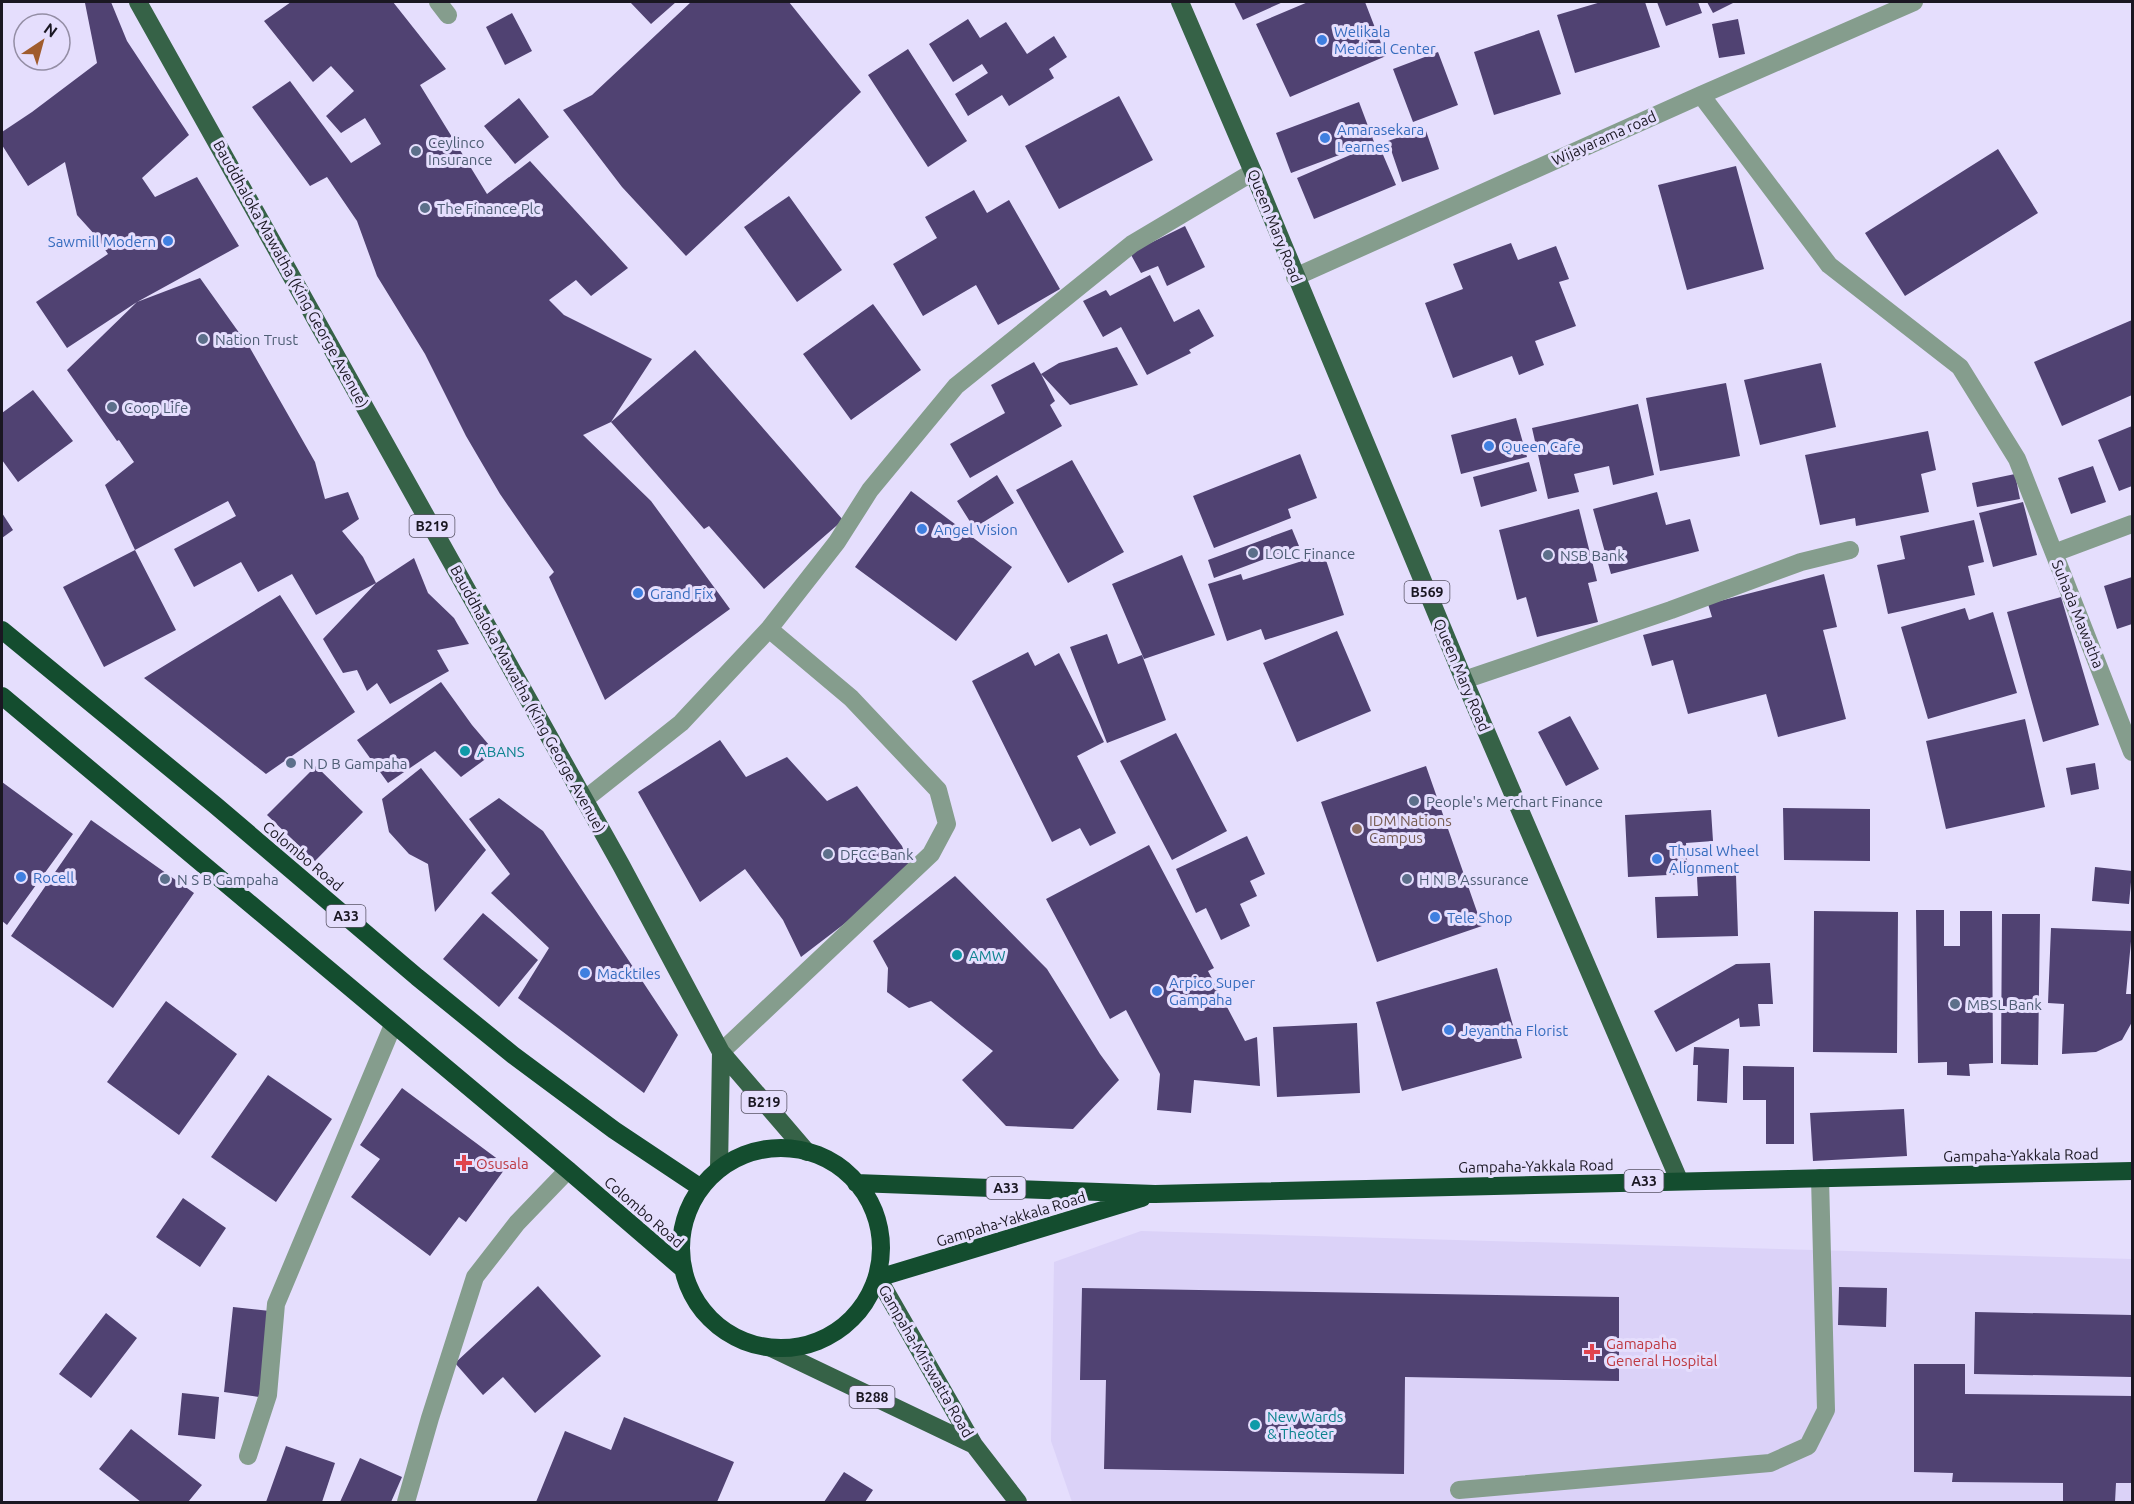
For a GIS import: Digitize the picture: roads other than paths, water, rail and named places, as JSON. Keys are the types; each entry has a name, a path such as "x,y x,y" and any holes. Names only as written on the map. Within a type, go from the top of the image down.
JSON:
{"highway":[{"name":"Colombo Road","path":"2,630 215,805 504,1048 614,1130 701,1188"},
{"name":"Colombo Road","path":"2,696 683,1269"},
{"path":"784,1149 807,1152 834,1163 856,1183 871,1203 879,1227 882,1253 878,1278 866,1302 848,1324 825,1339 798,1347 771,1348 746,1342 724,1330 706,1314 692,1293 683,1269 681,1248 684,1227 690,1206 701,1188 719,1169 739,1157 761,1150 784,1149"},
{"name":"Gampaha-Yakkala Road","path":"856,1183 1155,1194 2133,1171"},
{"name":"Gampaha-Yakkala Road","path":"878,1278 1155,1194"}],"main road":[{"name":"Bauddhaloka Mawatha (King George Avenue)","path":"138,2 621,865 721,1052 807,1152"},
{"name":"Queen Mary Road","path":"1180,2 1464,680 1678,1180"},
{"name":"Bauddhaloka Mawatha (King George Avenue)","path":"719,1169 721,1052"},
{"name":"Gampaha-Mriswatta Road","path":"878,1278 974,1445 1018,1503"},
{"name":"Gampaha-Mriswatta Road","path":"771,1348 974,1445"}],"street":[{"name":"Wijayarama road","path":"1295,277 1908,3"},
{"path":"1701,94 1829,265 1960,367 2017,459 2054,553"},
{"path":"584,800 681,723 769,629 837,542 870,490 956,386 1015,336 1132,244 1253,172"},
{"name":"Suhada Mawatha","path":"2133,524 2054,553 2133,752"},
{"path":"1464,680 1671,610 1801,562 1850,550"},
{"path":"721,1052 931,854 947,824 938,790 851,698 769,629"},
{"path":"248,1456 268,1395 276,1304 393,1025"},
{"path":"406,1503 430,1418 476,1277 517,1223 568,1170"},
{"path":"1459,1490 1770,1463 1808,1446 1826,1410 1820,1178"}],"place":[{"name":"Welikala Medical Center","path":"1322,40"},
{"name":"Amarasekara Learnes","path":"1325,138"},
{"name":"Ceylinco Insurance","path":"416,151"},
{"name":"The Finance Plc","path":"425,208"},
{"name":"Sawmill Modern","path":"168,241"},
{"name":"Nation Trust","path":"203,339"},
{"name":"Coop Life","path":"112,407"},
{"name":"Queen Cafe","path":"1489,446"},
{"name":"Angel Vision","path":"922,529"},
{"name":"LOLC Finance","path":"1253,553"},
{"name":"NSB Bank","path":"1548,555"},
{"name":"Grand Fix","path":"638,593"},
{"name":"ABANS","path":"465,751"},
{"name":"N D B Gampaha","path":"291,763"},
{"name":"People's Merchart Finance","path":"1414,801"},
{"name":"IDM Nations Campus","path":"1357,829"},
{"name":"DFCC Bank","path":"828,854"},
{"name":"Thusal Wheel Alignment","path":"1657,859"},
{"name":"Rocell","path":"21,877"},
{"name":"N S B Gampaha","path":"165,879"},
{"name":"H N B Assurance","path":"1407,879"},
{"name":"Tele Shop","path":"1435,917"},
{"name":"AMW","path":"957,955"},
{"name":"Macktiles","path":"585,973"},
{"name":"Arpico Super Gampaha","path":"1157,991"},
{"name":"MBSL Bank","path":"1955,1004"},
{"name":"Jeyantha Florist","path":"1449,1030"},
{"name":"Osusala","path":"464,1163"},
{"name":"Gamapaha General Hospital","path":"1592,1352"},
{"name":"New Wards & Theoter","path":"1255,1425"}]}
